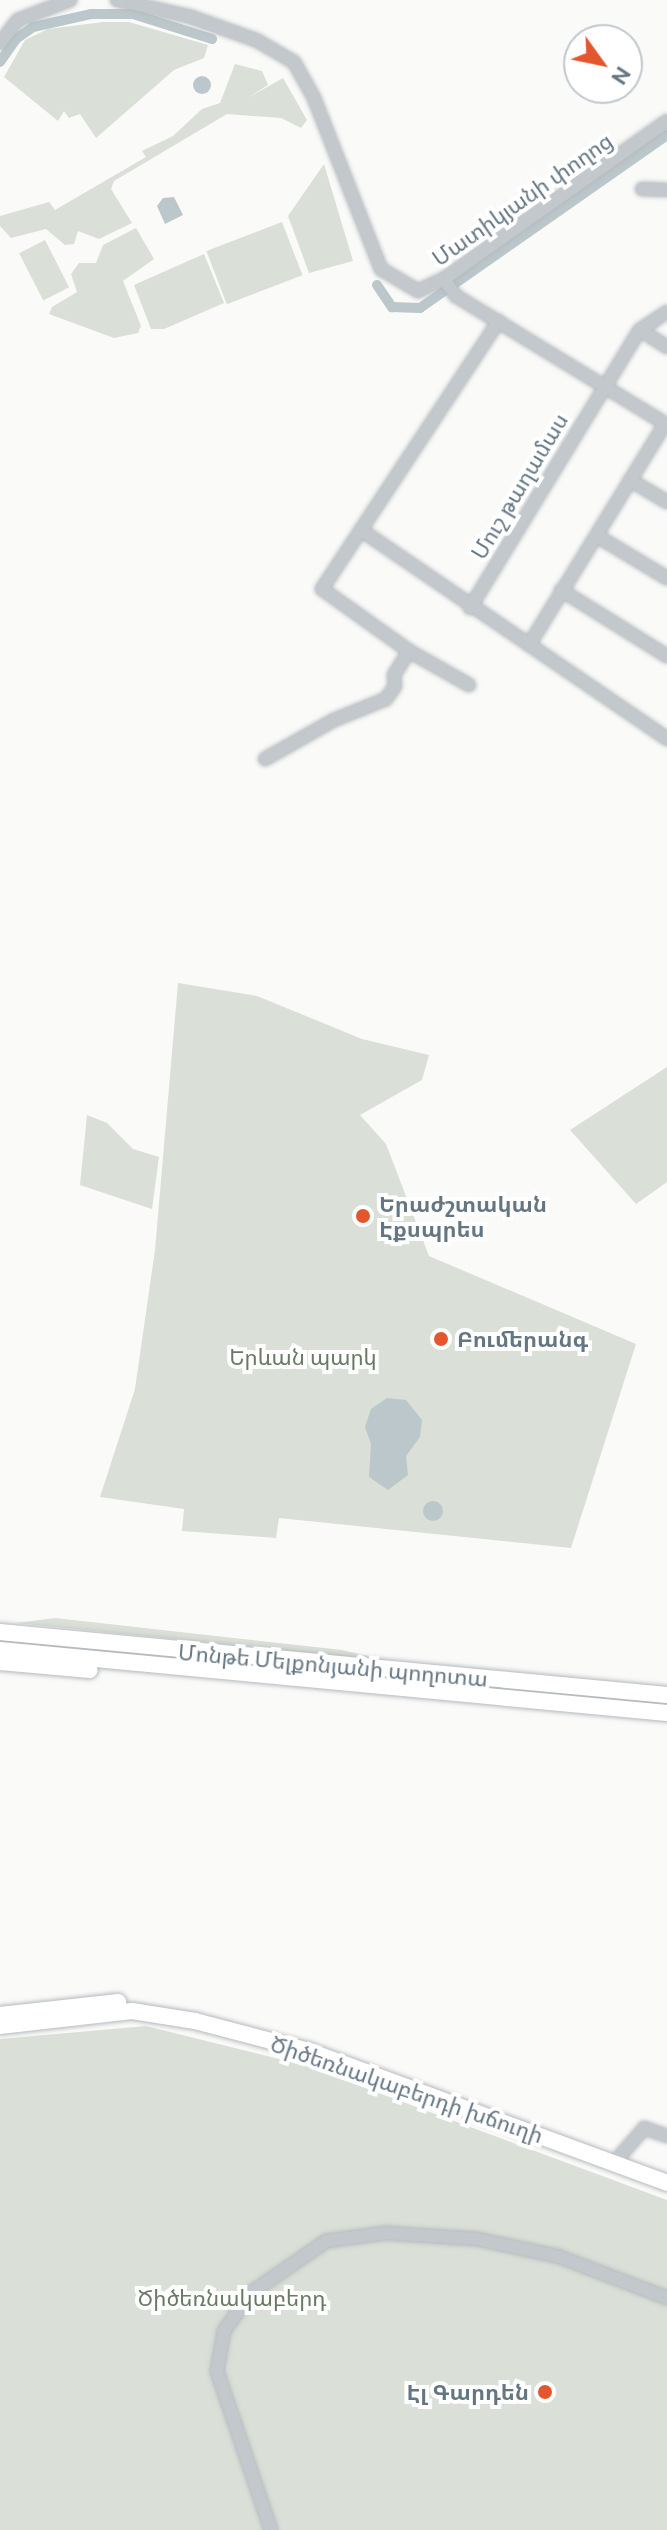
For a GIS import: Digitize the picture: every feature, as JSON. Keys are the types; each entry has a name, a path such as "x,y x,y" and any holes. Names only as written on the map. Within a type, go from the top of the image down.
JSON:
{"main road":[{"name":"Մոնթե Մելքոնյանի պողոտա","path":"0,1632 407,1673 624,1702 667,1713"},
{"name":"Մոնթե Մելքոնյանի պողոտա","path":"0,1650 519,1702 624,1702 667,1695"},
{"path":"0,1662 473,1707 519,1702"},
{"path":"405,1690 407,1673"},
{"name":"Ծիծեռնակաբերդի խճուղի","path":"0,2015 133,2001 190,2009 314,2043 667,2173"},
{"name":"Ծիծեռնակաբերդի խճուղի","path":"0,2026 132,2011 195,2021 309,2051 667,2183"}],"street":[{"path":"0,43 18,20 70,0"},
{"name":"Մատիկյանի փողոց","path":"117,0 191,17 256,40 294,62 314,98 381,269 418,291 444,279 667,121"},
{"path":"642,189 667,190"},
{"path":"444,279 456,296 666,424 529,645"},
{"name":"Մուշ թաղամաս","path":"470,608 640,330 667,312"},
{"path":"469,685 409,651 322,589 499,321"},
{"path":"640,330 667,347"},
{"path":"630,480 667,502"},
{"path":"361,530 470,608 667,739"},
{"path":"597,536 667,578"},
{"path":"561,590 667,656"},
{"path":"265,759 334,720 386,699 409,651"},
{"path":"620,2156 644,2128 667,2136"},
{"path":"271,2530 217,2371 224,2331 251,2293 326,2241 385,2233 477,2239 560,2257 667,2298"}],"green space":[{"path":"129,22 208,45 204,58 174,70 96,138 80,114 69,118 64,111 58,121 4,77 25,40 48,29"},
{"path":"235,64 262,71 268,85 248,98 283,78 307,120 301,128 281,118 227,114 114,181 111,189 132,223 99,239 78,231 74,244 65,245 46,229 11,238 0,226 0,216 49,202 55,210 146,157 142,151 173,136 202,109 220,103"},
{"path":"324,164 353,261 309,273 288,216"},
{"path":"282,222 302,275 227,304 206,251"},
{"path":"136,228 154,259 123,281 141,326 138,333 114,338 49,314 52,307 77,292 71,274 79,263 96,263 103,245"},
{"path":"45,240 69,287 43,300 19,253"},
{"path":"204,254 224,303 164,329 151,329 134,285"},
{"name":"Երևան պարկ","path":"178,983 257,996 362,1039 429,1055 422,1080 360,1115 386,1144 429,1256 636,1344 571,1548 279,1518 276,1538 182,1531 184,1509 100,1497 135,1389 155,1250"},
{"path":"667,1067 667,1182 636,1204 570,1130"},
{"path":"87,1115 107,1123 133,1149 159,1157 152,1209 80,1185"},
{"path":"55,1618 342,1650 391,1661 16,1623"},
{"path":"0,1637 401,1676 401,1682 0,1642"},
{"path":"423,1680 606,1695 607,1701 424,1684"},
{"name":"Ծիծեռնակաբերդ","path":"146,2026 303,2065 667,2200 667,2530 0,2530 0,2039"}],"shaded area":[{"path":"202,76 211,85 202,94 193,85"},
{"path":"174,197 183,215 165,224 157,206 163,198"},
{"path":"387,1398 406,1400 422,1420 420,1437 406,1456 408,1475 388,1490 369,1477 371,1444 365,1427 371,1409"},
{"path":"433,1501 440,1504 443,1511 440,1518 433,1521 426,1518 423,1511 426,1504"}],"waterway":[{"path":"0,62 16,39 33,27 91,14 133,14 212,39"},
{"path":"377,285 392,307 420,308 667,135"}],"place":[{"name":"Երաժշտական Էքսպրես","path":"363,1216"},
{"name":"Բումերանգ","path":"441,1339"},
{"name":"Էլ Գարդեն","path":"545,2392"}]}
